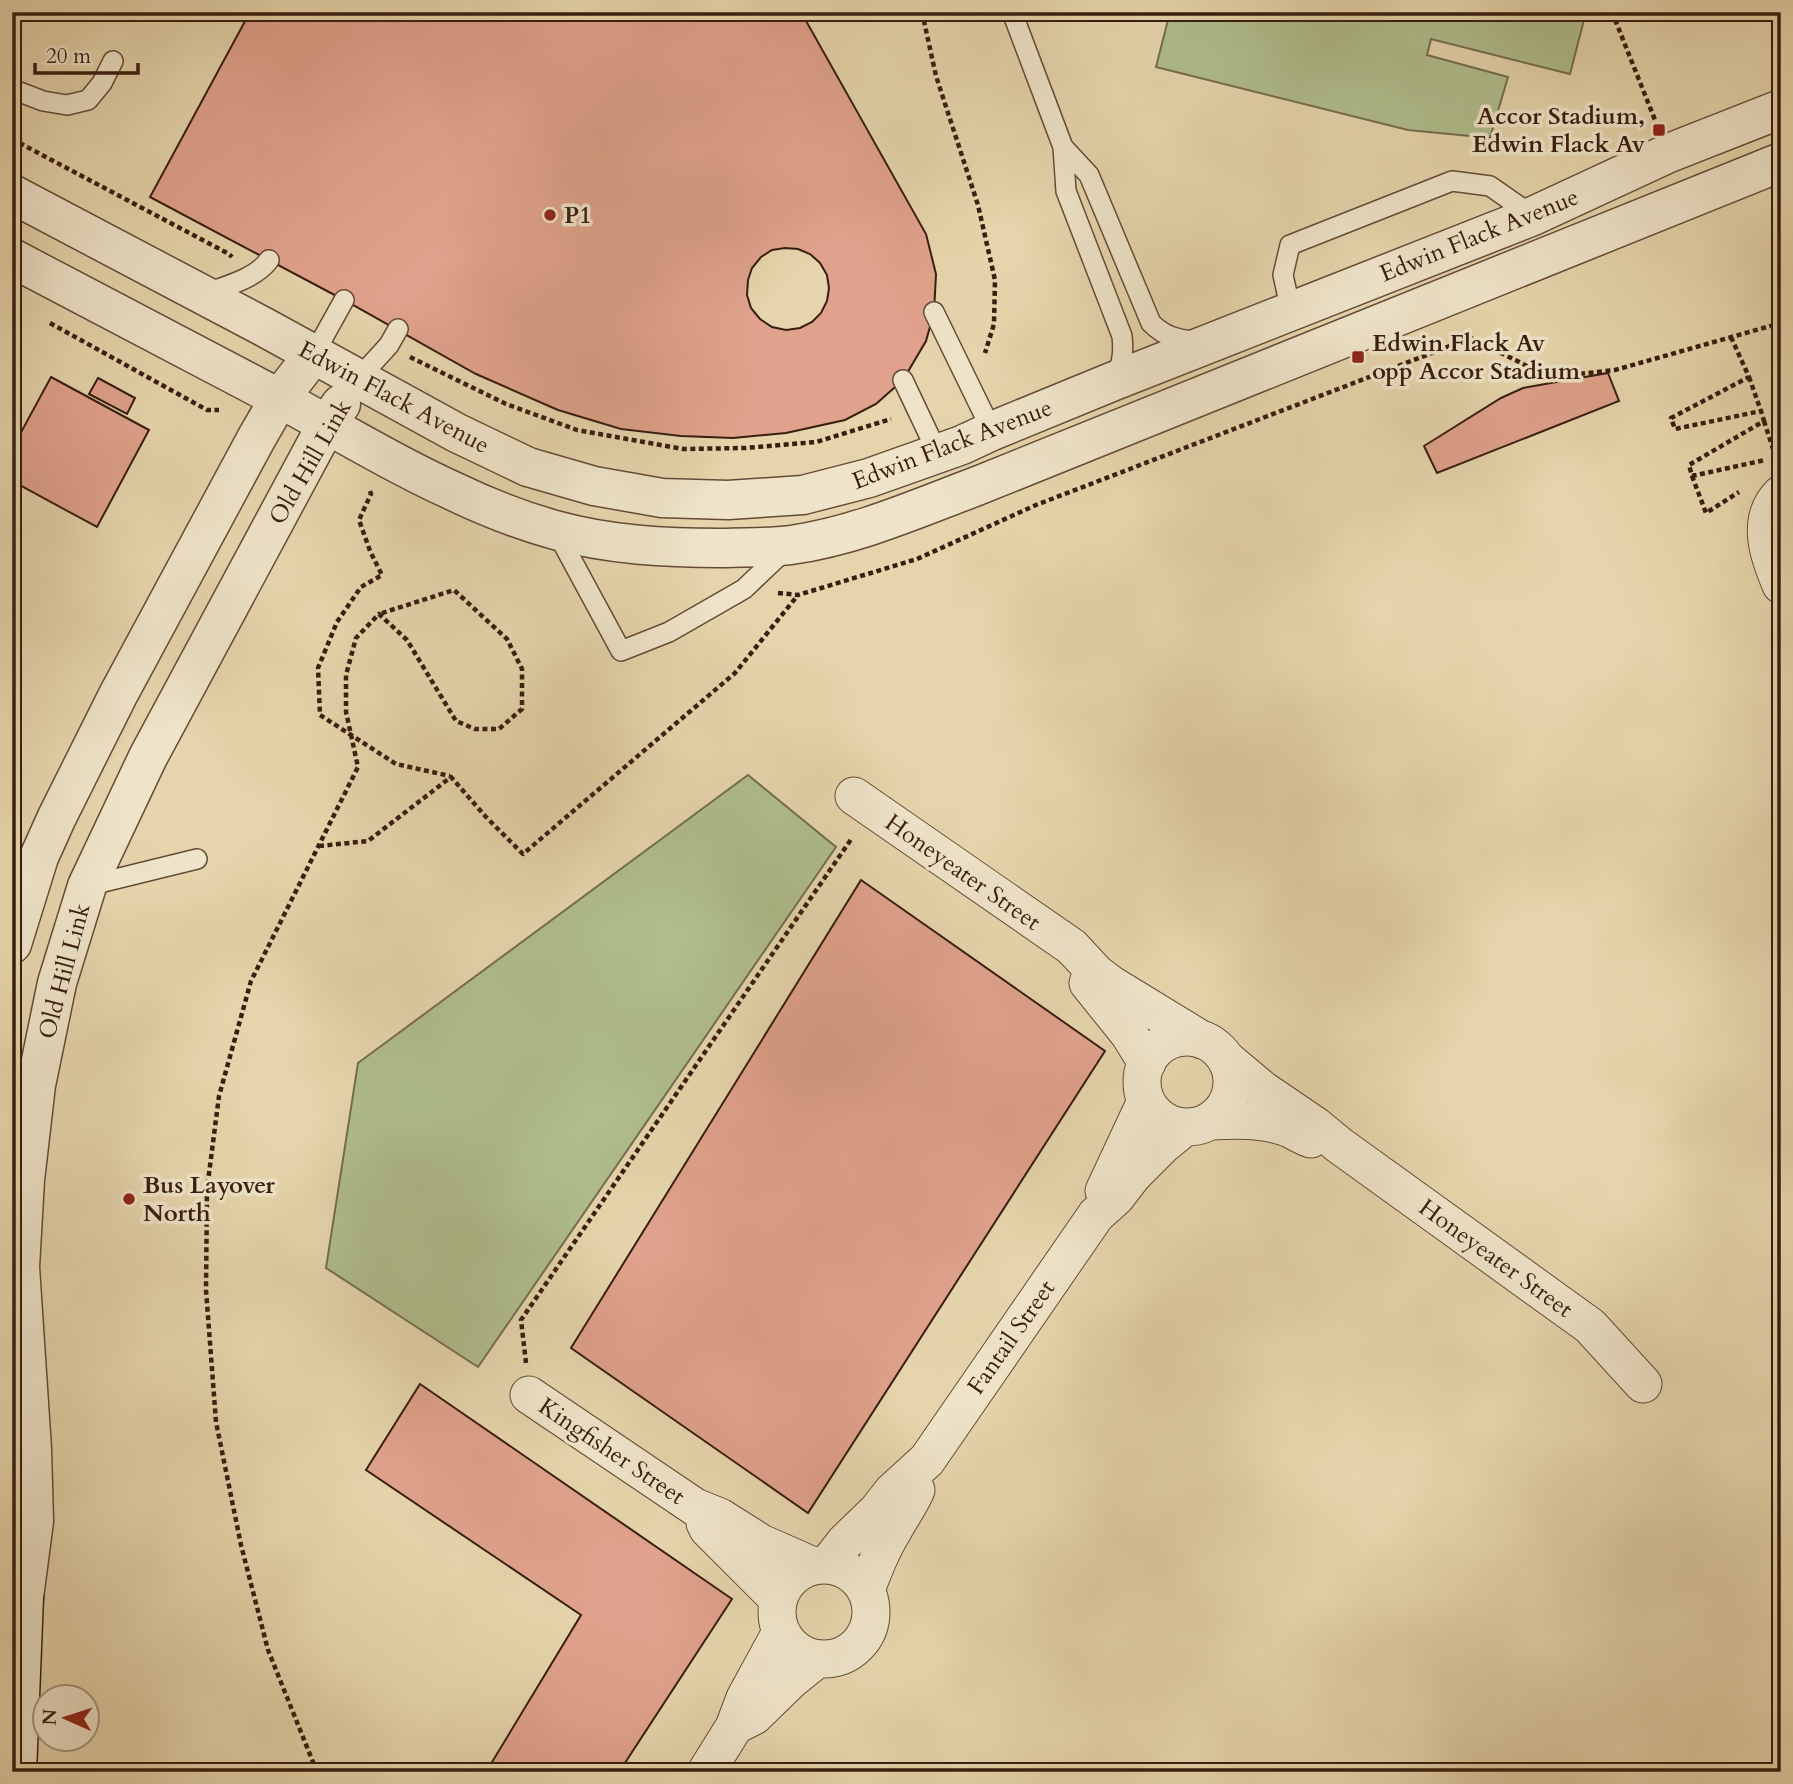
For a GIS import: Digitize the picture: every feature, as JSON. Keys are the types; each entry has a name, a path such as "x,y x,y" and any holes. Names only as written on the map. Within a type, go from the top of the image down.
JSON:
{"street":[{"name":"Edwin Flack Avenue","path":"12,194 457,433 528,467 594,486 662,498 728,500 803,495 869,478 964,443 1533,216 1669,153 1781,109"},
{"name":"Edwin Flack Avenue","path":"12,258 396,463 451,491 511,516 555,530 643,545 707,548 791,545 870,526 977,486 1781,162"},
{"path":"1476,237 1490,278"},
{"path":"12,944 39,857 118,695 256,439 279,399 314,354"},
{"name":"Old Hill Link","path":"17,1772 16,1606 34,1521 20,1267 25,1180 36,1085 57,983 87,886 148,757 327,424 358,379"},
{"path":"964,443 977,486"},
{"path":"1781,494 1769,510 1766,525 1771,562 1781,586"},
{"name":"Honeyeater Street","path":"854,796 1072,947 1112,985 1214,1050 1263,1090 1590,1326 1643,1384"},
{"path":"1072,947 1086,981 1129,1034 1146,1063"},
{"path":"1189,1037 1214,1050 1231,1072 1229,1100 1221,1112 1198,1124 1173,1125 1162,1120 1146,1101 1142,1082 1146,1063 1164,1044 1176,1038 1189,1037"},
{"name":"Fantail Street","path":"1096,1215 1107,1182 1146,1101"},
{"name":"Honeyeater Street","path":"1198,1124 1242,1120 1269,1123 1285,1127 1306,1138 1339,1145"},
{"name":"Fantail Street","path":"820,1564 927,1460 1096,1215 1164,1144 1198,1124"},
{"name":"Kingfisher Street","path":"529,1395 695,1507 720,1517 761,1543 820,1564"},
{"name":"Fantail Street","path":"866,1590 879,1555 911,1502 927,1460"},
{"name":"Kingfisher Street","path":"695,1507 708,1529 779,1616"},
{"path":"706,1772 734,1727 779,1616 784,1584 796,1573 820,1564 843,1568 856,1577 866,1590 872,1619 867,1634 858,1646 831,1659 817,1659 802,1654 789,1645 779,1616"},
{"path":"734,1727 754,1716 817,1659"}],"lane":[{"path":"1012,12 1063,147 1066,191 1122,336 1122,365 1114,381"},
{"path":"12,89 43,101 67,105 88,100 102,83 113,61"},
{"path":"1063,147 1089,175 1152,323 1162,334 1179,340 1209,344"},
{"path":"1291,311 1283,275 1290,245 1452,181 1490,186 1533,216"},
{"path":"204,295 250,276 269,260"},
{"path":"314,354 344,300"},
{"path":"903,380 917,410 964,443 971,390 934,312"},
{"path":"358,379 393,337"},
{"path":"555,530 621,650 668,632 744,589 791,545"},
{"path":"87,886 197,859"}],"path":[{"path":"922,12 936,76 978,205 996,280 994,324 971,390"},
{"path":"1612,12 1669,153"},
{"path":"12,139 229,254 250,276"},
{"path":"49,323 207,410 220,410"},
{"path":"393,337 422,364 506,404 577,430 683,449 745,449 816,442 917,410"},
{"path":"1731,338 1749,377 1781,467"},
{"path":"1749,377 1671,418 1675,429 1761,411"},
{"path":"1706,513 1689,465 1764,421"},
{"path":"1692,476 1776,458"},
{"path":"368,485 371,494 359,520 382,575 361,587 337,622 318,668 320,715 396,764 451,777 486,817 523,853 735,673 798,595"},
{"path":"317,1772 268,1650 241,1545 216,1422 206,1290 206,1189 219,1096 251,981 358,767 346,712 346,675 356,638 379,614 454,590 507,639 522,669 522,709 499,729 475,729 456,721 407,640 379,614"},
{"path":"318,846 368,841 451,777"},
{"path":"529,1395 521,1320 852,840 854,796"}],"green space":[{"path":"1170,12 1586,12 1570,74 1431,39 1427,55 1508,77 1490,138 1408,130 1156,67"},
{"path":"748,775 836,847 478,1367 326,1268 358,1063"}],"building":[{"name":"P1","path":"250,12 801,12 926,234 936,274 934,312 926,341 903,380 876,404 845,420 786,433 733,438 681,436 621,429 558,410 476,374 150,197","holes":["798,249 810,254 820,263 827,275 827,301 821,313 800,328 786,330 772,327 760,319 751,308 747,295 748,280 752,268 761,257 772,250"]},
{"path":"1608,373 1619,401 1437,473 1424,446 1501,398 1523,388"},
{"path":"51,377 149,430 97,527 12,481 12,449"},
{"path":"98,378 135,398 127,414 89,394"},
{"path":"861,880 1105,1051 808,1513 571,1348"},
{"path":"420,1384 732,1599 619,1772 486,1772 581,1615 366,1470"}],"place":[{"name":"Accor Stadium, Edwin Flack Av","path":"1659,130"},
{"name":"P1","path":"550,215"},
{"name":"Edwin Flack Av opp Accor Stadium","path":"1358,357"},
{"name":"Bus Layover North","path":"129,1199"}]}
